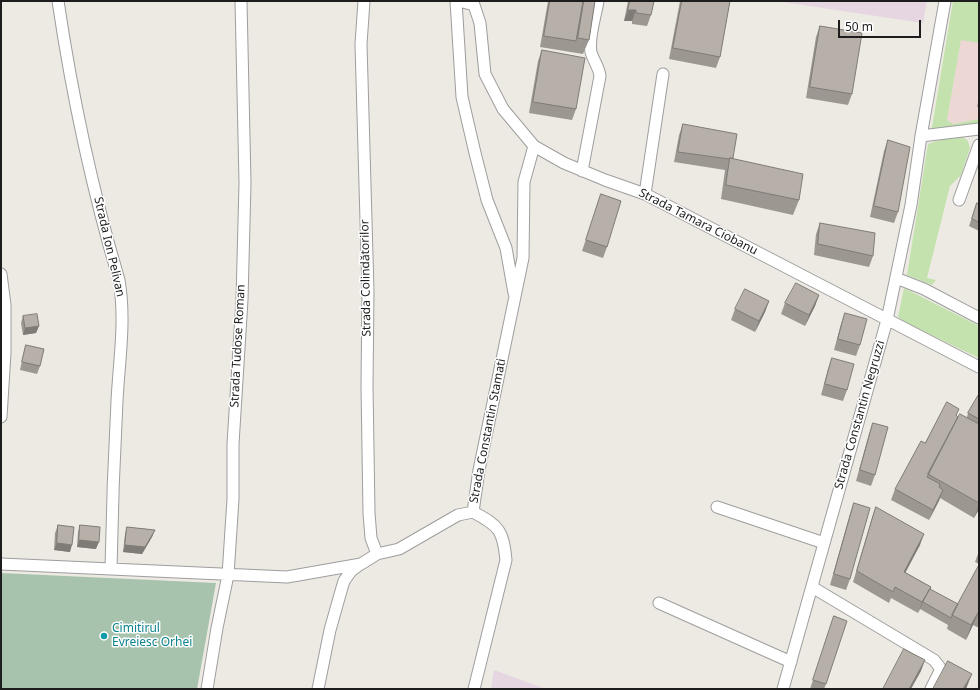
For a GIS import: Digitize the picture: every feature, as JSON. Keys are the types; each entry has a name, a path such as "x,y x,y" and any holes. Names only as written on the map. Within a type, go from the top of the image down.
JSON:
{"street":[{"name":"Strada Ion Pelivan","path":"58,1 65,53 81,135 119,280 122,298 111,569"},
{"name":"Strada Tudose Roman","path":"207,689 217,628 228,575 233,498 233,444 242,300 245,183 241,1"},
{"name":"Strada Colindătorilor","path":"364,1 361,44 368,291 368,514 372,538 377,554"},
{"name":"Strada Constantin Stamati","path":"456,1 462,97 487,200 506,248 515,298"},
{"name":"Strada Tamara Ciobanu","path":"459,1 474,5 480,23 485,74 503,109 534,146 564,163 582,171 645,194 887,320 979,366"},
{"path":"582,171 600,76 599,68 591,51 591,41 598,1"},
{"name":"Strada Constantin Negruzzi","path":"783,689 887,320 911,205 921,136 945,1"},
{"path":"645,194 663,74"},
{"path":"921,136 979,129"},
{"path":"959,200 979,145"},
{"name":"Strada Constantin Stamati","path":"474,689 506,560 504,542 500,530 489,520 473,512 479,470 523,258 524,182 534,146"},
{"path":"1,274 5,305 5,353 1,417"},
{"path":"896,278 924,289 979,318"},
{"path":"717,507 824,543"},
{"path":"318,689 340,590 351,571 377,554 398,549 458,515 473,512"},
{"path":"1,564 287,577 361,564"},
{"path":"812,587 934,660 941,669 932,689"},
{"path":"659,603 791,662"}],"shaded area":[{"path":"776,1 927,1 923,23"},
{"path":"961,39 979,43 979,119 953,124 947,120"},
{"path":"494,670 546,689 491,689"}],"green space":[{"path":"953,1 979,1 979,43 961,40 947,120 953,124 979,119 979,123 931,133"},
{"path":"962,136 968,141 970,148 961,175 950,186 927,278 936,280 932,285 907,275 928,144 948,137"},
{"path":"904,288 979,326 979,358 904,322 898,317"},
{"name":"Cimitirul Evreiesc Orhei","path":"1,573 216,583 197,689 1,689"}],"building":[{"path":"550,1 583,1 576,41 544,36"},
{"path":"584,1 595,1 589,40 578,38"},
{"path":"630,1 654,1 651,15 636,13 636,10 628,10"},
{"path":"682,1 730,1 720,57 673,48"},
{"path":"820,26 862,33 852,94 810,87"},
{"path":"542,50 585,58 576,109 533,102"},
{"path":"683,124 737,134 733,158 729,159 678,152"},
{"path":"888,140 910,147 898,212 874,206"},
{"path":"730,158 803,174 799,200 726,185"},
{"path":"601,194 621,201 607,247 586,240"},
{"path":"977,203 979,204 979,222 972,219"},
{"path":"820,223 875,233 873,256 818,244"},
{"path":"796,283 819,295 809,315 785,303"},
{"path":"745,289 769,301 759,321 735,309"},
{"path":"845,313 867,319 860,345 838,339"},
{"path":"37,314 39,326 25,328 23,316"},
{"path":"26,345 44,349 40,366 22,362"},
{"path":"832,358 854,364 847,390 825,384"},
{"path":"979,394 979,419 968,413"},
{"path":"947,402 959,409 956,415 958,417 927,477 940,484 939,487 943,490 933,510 895,489 921,441 925,443"},
{"path":"960,414 979,424 979,503 928,474"},
{"path":"873,423 888,427 875,475 860,470"},
{"path":"854,503 870,508 850,579 834,574"},
{"path":"876,507 924,534 904,572 931,587 922,602 895,587 893,592 857,571"},
{"path":"58,525 74,527 72,545 57,543"},
{"path":"80,525 100,527 99,542 79,540"},
{"path":"127,527 155,530 145,547 125,545"},
{"path":"979,565 979,611 971,625 952,615"},
{"path":"930,589 958,604 951,618 923,602"},
{"path":"834,616 847,621 826,684 813,680"},
{"path":"904,649 925,660 909,689 883,689"},
{"path":"948,661 972,674 963,689 933,689"}],"place":[{"name":"Cimitirul Evreiesc Orhei","path":"104,636"}]}
